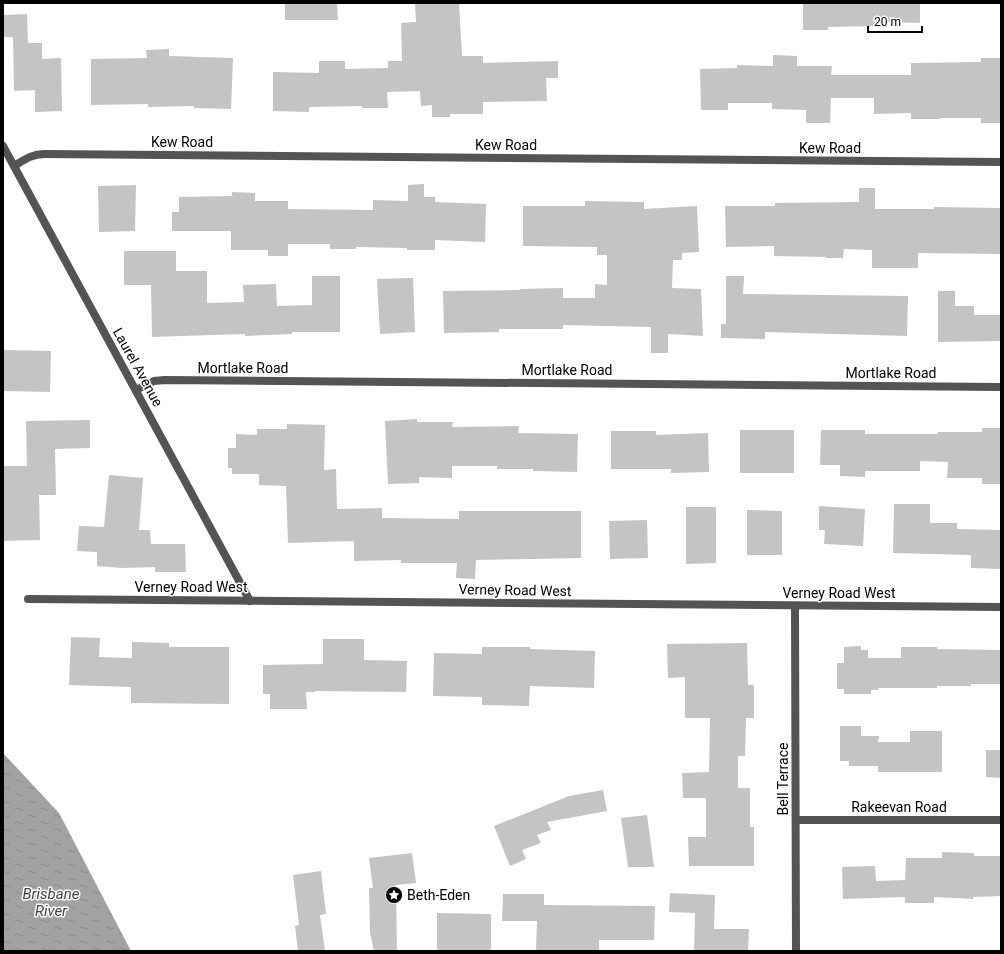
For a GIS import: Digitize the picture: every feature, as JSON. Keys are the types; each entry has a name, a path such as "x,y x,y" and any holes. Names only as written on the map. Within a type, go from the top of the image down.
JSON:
{"street":[{"name":"Laurel Avenue","path":"3,146 250,601"},
{"name":"Kew Road","path":"14,166 29,157 44,154 1001,162"},
{"name":"Mortlake Road","path":"136,390 154,381 164,380 1001,387"},
{"name":"Verney Road West","path":"28,599 1001,607"},
{"name":"Bell Terrace","path":"795,606 796,951"},
{"name":"Rakeevan Road","path":"796,820 1001,820"}],"water":[{"name":"Brisbane River","path":"3,753 59,813 131,951 3,951"}],"building":[{"path":"285,3 337,3 338,20 285,20"},
{"path":"415,3 459,3 462,56 483,56 483,63 558,61 558,78 546,78 547,101 483,102 483,114 450,114 450,117 432,117 432,105 421,106 420,91 387,92 388,108 362,108 362,106 309,107 309,112 273,111 273,72 319,73 319,61 345,61 345,69 388,68 388,61 402,61 401,23 416,22"},
{"path":"803,3 920,3 920,23 881,22 881,26 828,27 828,30 803,30"},
{"path":"27,14 28,43 42,43 42,59 61,58 62,111 35,112 35,90 14,91 13,37 3,37 3,15"},
{"path":"169,49 169,56 233,58 231,109 194,108 194,106 148,107 148,104 91,105 91,59 147,58 146,50"},
{"path":"773,55 797,56 797,66 832,66 831,75 911,75 911,63 981,62 981,58 1001,58 1001,123 981,123 981,118 911,119 911,113 874,114 874,98 831,98 830,123 806,123 806,110 772,109 772,103 728,103 728,110 701,110 700,69 737,68 737,65 773,66"},
{"path":"424,184 424,197 435,197 435,202 486,204 485,242 435,240 435,250 356,247 356,249 330,249 330,244 288,244 288,256 268,256 268,250 231,250 231,231 172,231 172,212 179,212 179,197 232,196 232,192 255,193 255,201 288,201 288,209 373,210 373,200 408,201 408,185"},
{"path":"136,185 135,231 99,232 98,186"},
{"path":"859,188 875,188 875,209 934,209 934,207 1001,208 1001,254 918,253 918,268 872,268 872,250 844,249 843,258 826,258 774,256 774,246 726,247 725,206 775,206 775,203 859,202"},
{"path":"585,201 644,202 644,209 697,206 699,252 682,253 682,260 673,260 672,288 701,289 703,336 668,334 668,353 651,353 651,327 563,325 563,329 499,329 499,332 444,333 443,291 563,288 563,298 595,298 595,284 607,285 607,255 597,255 597,247 523,246 523,206 585,206"},
{"path":"124,251 176,251 176,271 207,271 207,303 244,302 243,285 276,284 277,306 312,305 312,276 340,276 340,332 292,332 292,334 245,336 245,334 152,337 151,285 124,285"},
{"path":"726,276 744,276 743,294 908,296 907,336 765,332 765,339 721,338 721,324 726,324"},
{"path":"413,278 415,332 380,334 377,279"},
{"path":"938,291 955,291 955,306 974,306 974,315 1001,315 1001,341 938,342"},
{"path":"3,350 51,351 50,392 3,391"},
{"path":"417,419 417,422 453,422 452,427 519,426 518,433 578,434 577,472 533,471 533,469 497,469 497,466 452,466 452,478 419,477 419,483 388,484 385,421"},
{"path":"90,420 90,448 55,449 56,495 39,495 40,540 3,541 3,466 27,466 26,421"},
{"path":"287,424 325,425 324,470 336,469 337,509 382,508 382,518 459,519 459,511 581,511 581,558 476,560 475,579 456,578 457,563 401,563 401,560 354,561 354,541 288,543 286,486 259,485 259,474 232,474 232,468 228,468 228,448 236,448 236,434 257,435 257,429 287,429"},
{"path":"982,428 1001,428 1001,484 982,484 982,478 947,478 948,462 920,461 920,471 865,471 865,477 840,476 840,465 820,465 821,430 865,430 865,434 938,434 938,432 982,432"},
{"path":"740,430 794,430 794,473 740,473"},
{"path":"611,431 656,431 656,435 708,433 709,472 671,473 671,469 611,469"},
{"path":"109,475 143,478 139,530 150,530 151,544 185,544 186,572 155,572 155,567 122,568 97,566 97,552 77,551 79,526 104,527"},
{"path":"894,504 930,504 930,523 957,523 957,529 1001,530 1000,569 971,568 971,555 893,553"},
{"path":"819,506 865,509 863,546 824,544 825,530 819,530"},
{"path":"686,507 716,507 716,563 686,564"},
{"path":"747,510 782,511 782,555 747,555"},
{"path":"647,520 648,558 610,559 609,521"},
{"path":"71,637 100,638 99,657 132,658 132,642 169,643 169,647 229,647 229,704 131,703 131,687 69,685"},
{"path":"323,639 364,639 364,660 407,661 406,692 306,692 307,709 270,709 270,694 263,694 263,665 323,664"},
{"path":"747,643 748,685 754,685 754,718 746,718 745,756 738,756 738,788 750,788 750,827 754,827 754,866 689,866 688,837 706,837 706,798 683,798 682,773 709,772 710,718 685,718 685,677 668,678 667,644"},
{"path":"861,646 861,650 868,650 868,658 901,658 901,647 1001,650 1001,684 937,686 937,688 878,688 878,690 871,690 871,694 844,694 844,689 837,689 837,663 844,663 844,647"},
{"path":"482,647 530,647 530,649 595,651 594,688 530,686 529,706 482,705 482,697 433,696 434,653 482,654"},
{"path":"840,726 861,726 861,736 879,736 878,742 910,742 910,731 942,731 942,772 878,772 878,766 849,766 849,761 840,761"},
{"path":"986,750 1001,750 1001,778 986,777"},
{"path":"603,790 607,811 547,822 551,830 537,835 541,843 522,850 526,859 510,866 494,826 569,796"},
{"path":"647,815 654,867 628,867 621,818"},
{"path":"942,852 974,853 974,856 1001,856 1001,896 973,897 973,899 934,897 934,903 905,903 905,897 843,899 842,867 875,866 876,881 905,880 906,858 942,858"},
{"path":"412,853 416,883 396,885 397,951 374,951 370,932 369,888 373,888 369,858"},
{"path":"321,871 326,914 320,915 325,951 298,951 295,926 299,925 293,875"},
{"path":"670,893 715,895 714,929 749,929 748,951 694,951 695,913 669,912"},
{"name":"Beth-Eden","path":"503,894 544,894 544,905 655,906 654,940 599,940 599,951 536,951 537,921 502,921"},
{"name":"Beth-Eden","path":"437,913 491,914 491,951 437,951"}],"place":[{"name":"Beth-Eden","path":"394,895"}]}
